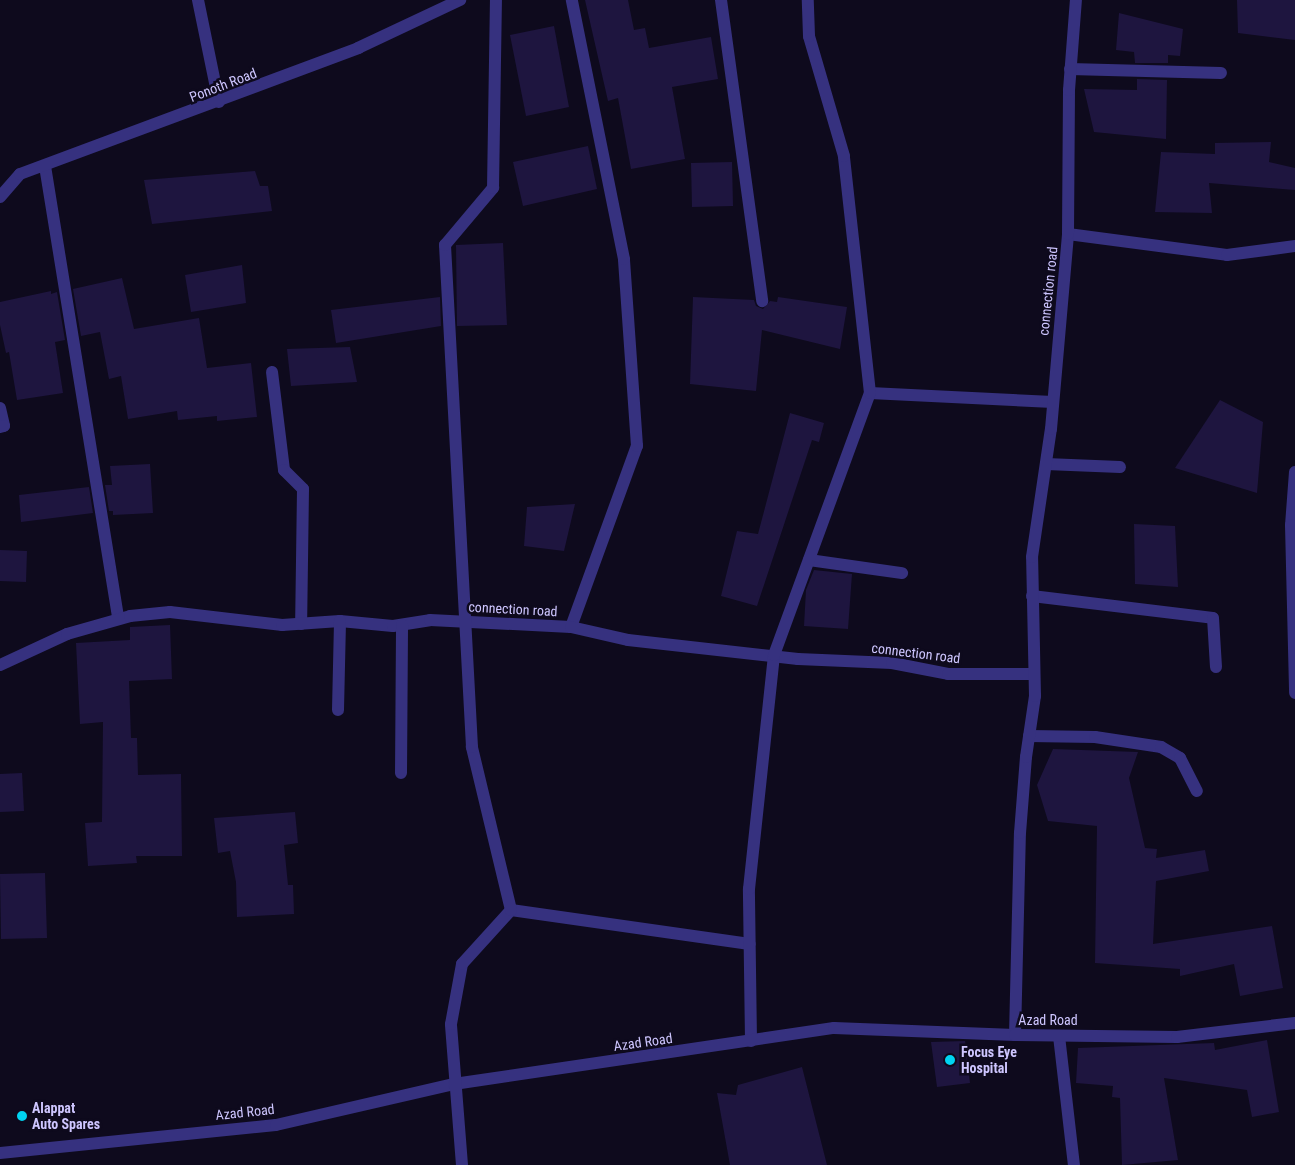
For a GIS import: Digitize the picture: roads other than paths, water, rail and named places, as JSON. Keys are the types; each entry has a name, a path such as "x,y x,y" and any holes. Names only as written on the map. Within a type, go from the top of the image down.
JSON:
{"street":[{"path":"198,0 219,102"},
{"name":"Ponoth Road","path":"0,197 20,174 219,102 358,48 460,0"},
{"path":"496,0 493,188 445,245 472,747 511,910"},
{"path":"571,627 637,446 624,259 572,0"},
{"path":"721,0 762,301"},
{"path":"751,1041 749,889 774,656 870,393 844,156 809,36 808,0"},
{"name":"connection road","path":"1015,1035 1020,833 1029,736 1035,696 1033,674 1032,557 1053,402 1068,234 1070,68 1076,0"},
{"path":"1070,68 1221,73"},
{"path":"45,166 118,619"},
{"path":"1068,234 1227,255 1295,246"},
{"path":"272,372 284,470 303,489 301,624"},
{"path":"870,393 1053,402"},
{"path":"0,408 4,426 0,427"},
{"path":"1046,464 1120,467"},
{"path":"1295,472 1291,525 1295,693"},
{"path":"809,560 902,572"},
{"path":"1032,596 1213,618 1216,667"},
{"name":"connection road","path":"0,665 67,634 118,619 170,612 282,625 340,621 402,625 430,620 571,627 628,640 774,656 892,663 948,674 1033,674"},
{"path":"338,710 340,621"},
{"path":"401,773 402,625"},
{"path":"1029,736 1096,737 1161,747 1180,758 1197,792"},
{"path":"511,910 750,944"},
{"path":"462,1165 454,1084 451,1024 462,964 511,910"},
{"name":"Azad Road","path":"0,1153 276,1125 454,1084 834,1028 1015,1035 1177,1037 1295,1024"},
{"path":"1059,1036 1074,1165"}],"place":[{"name":"Focus Eye Hospital","path":"950,1060"},
{"name":"Alappat Auto Spares","path":"22,1116"}]}
